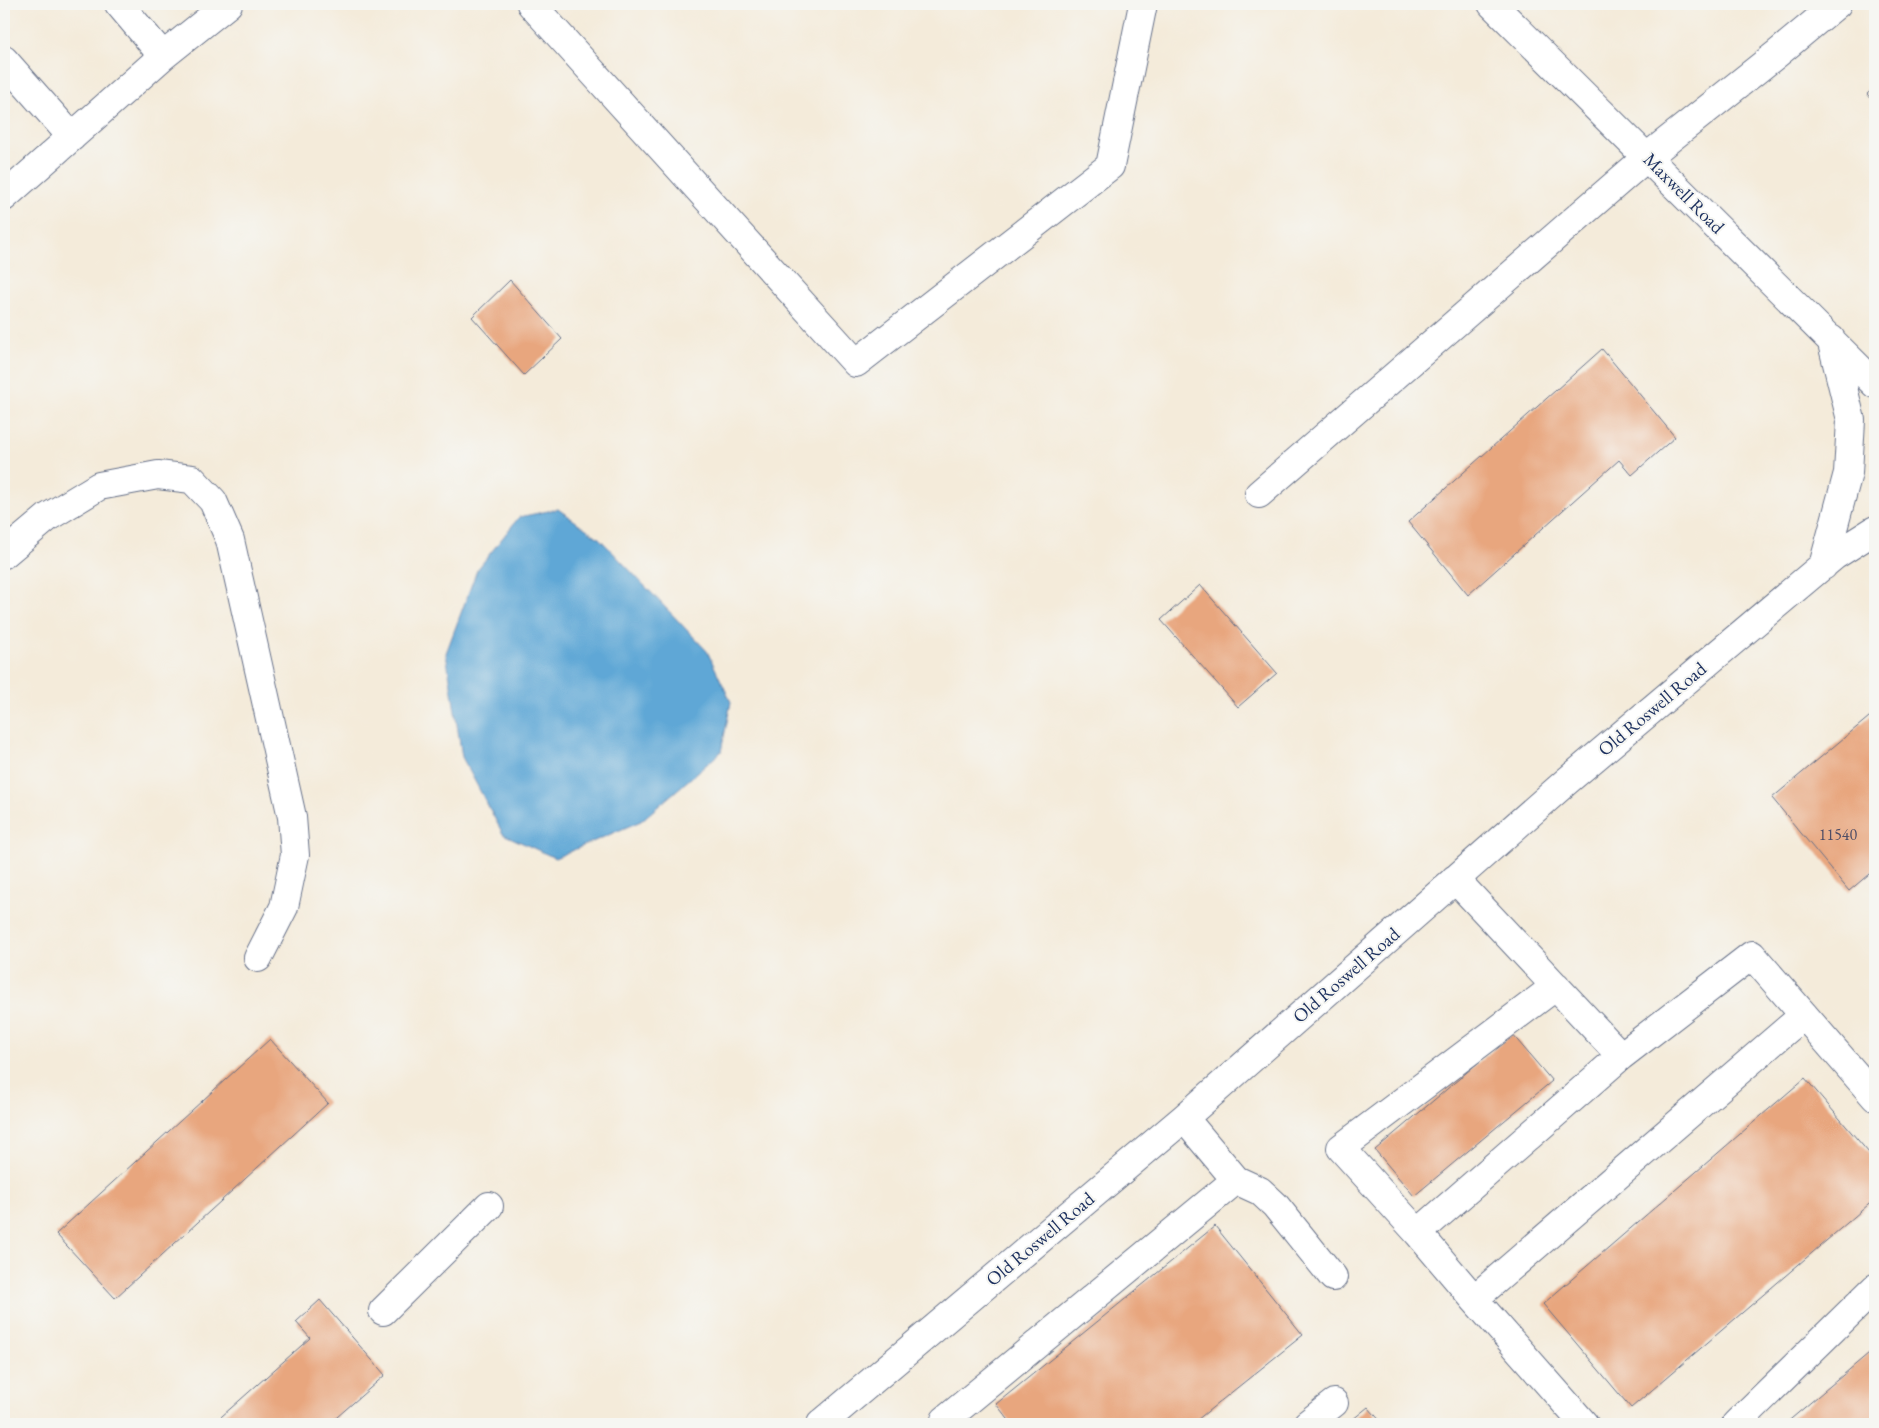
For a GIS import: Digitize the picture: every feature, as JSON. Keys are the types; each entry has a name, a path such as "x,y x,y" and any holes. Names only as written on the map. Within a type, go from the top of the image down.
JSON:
{"street":[{"path":"119,4 163,56"},
{"path":"4,197 163,56 228,4"},
{"path":"531,4 856,363 1110,166 1143,4"},
{"name":"Maxwell Road","path":"1492,4 1875,384"},
{"path":"1259,494 1647,157 1778,53 1836,4"},
{"path":"4,60 72,136"},
{"path":"1823,566 1848,473 1851,420 1831,339"},
{"path":"4,554 48,517 99,486 158,475 192,479 213,501 230,540 292,817 295,855 284,908 258,958"},
{"name":"Old Roswell Road","path":"824,1423 1184,1118 1567,781 1834,556 1875,530"},
{"path":"1455,879 1621,1056"},
{"path":"1418,1233 1621,1056 1752,955 1875,1097"},
{"path":"1556,986 1341,1148 1418,1233 1584,1424"},
{"path":"1474,1299 1804,1015"},
{"path":"1184,1118 1236,1180 1260,1191 1275,1205 1333,1277"},
{"path":"949,1424 945,1420 1236,1180"},
{"path":"383,1312 488,1206"},
{"path":"1736,1424 1875,1288"},
{"path":"1307,1424 1334,1403"}],"water":[{"path":"558,509 599,538 707,651 731,702 721,752 641,821 555,858 503,834 462,757 446,653 477,570 519,517"}],"building":[{"path":"1875,87 1875,103 1867,94"},
{"path":"510,280 562,339 524,375 472,317"},
{"path":"1602,349 1675,437 1632,475 1619,460 1468,595 1408,522"},
{"path":"1200,585 1277,673 1238,707 1161,620"},
{"path":"1875,712 1875,869 1849,891 1772,798"},
{"path":"1512,1034 1552,1081 1414,1196 1375,1150"},
{"path":"270,1039 328,1103 115,1298 56,1234"},
{"path":"1805,1078 1875,1160 1875,1199 1631,1408 1543,1304"},
{"path":"1215,1226 1303,1335 1192,1424 1012,1424 996,1404"},
{"path":"320,1300 385,1375 329,1424 213,1424 310,1338 296,1322"},
{"path":"1875,1348 1875,1424 1785,1424"},
{"path":"1368,1407 1383,1424 1347,1424"}]}
